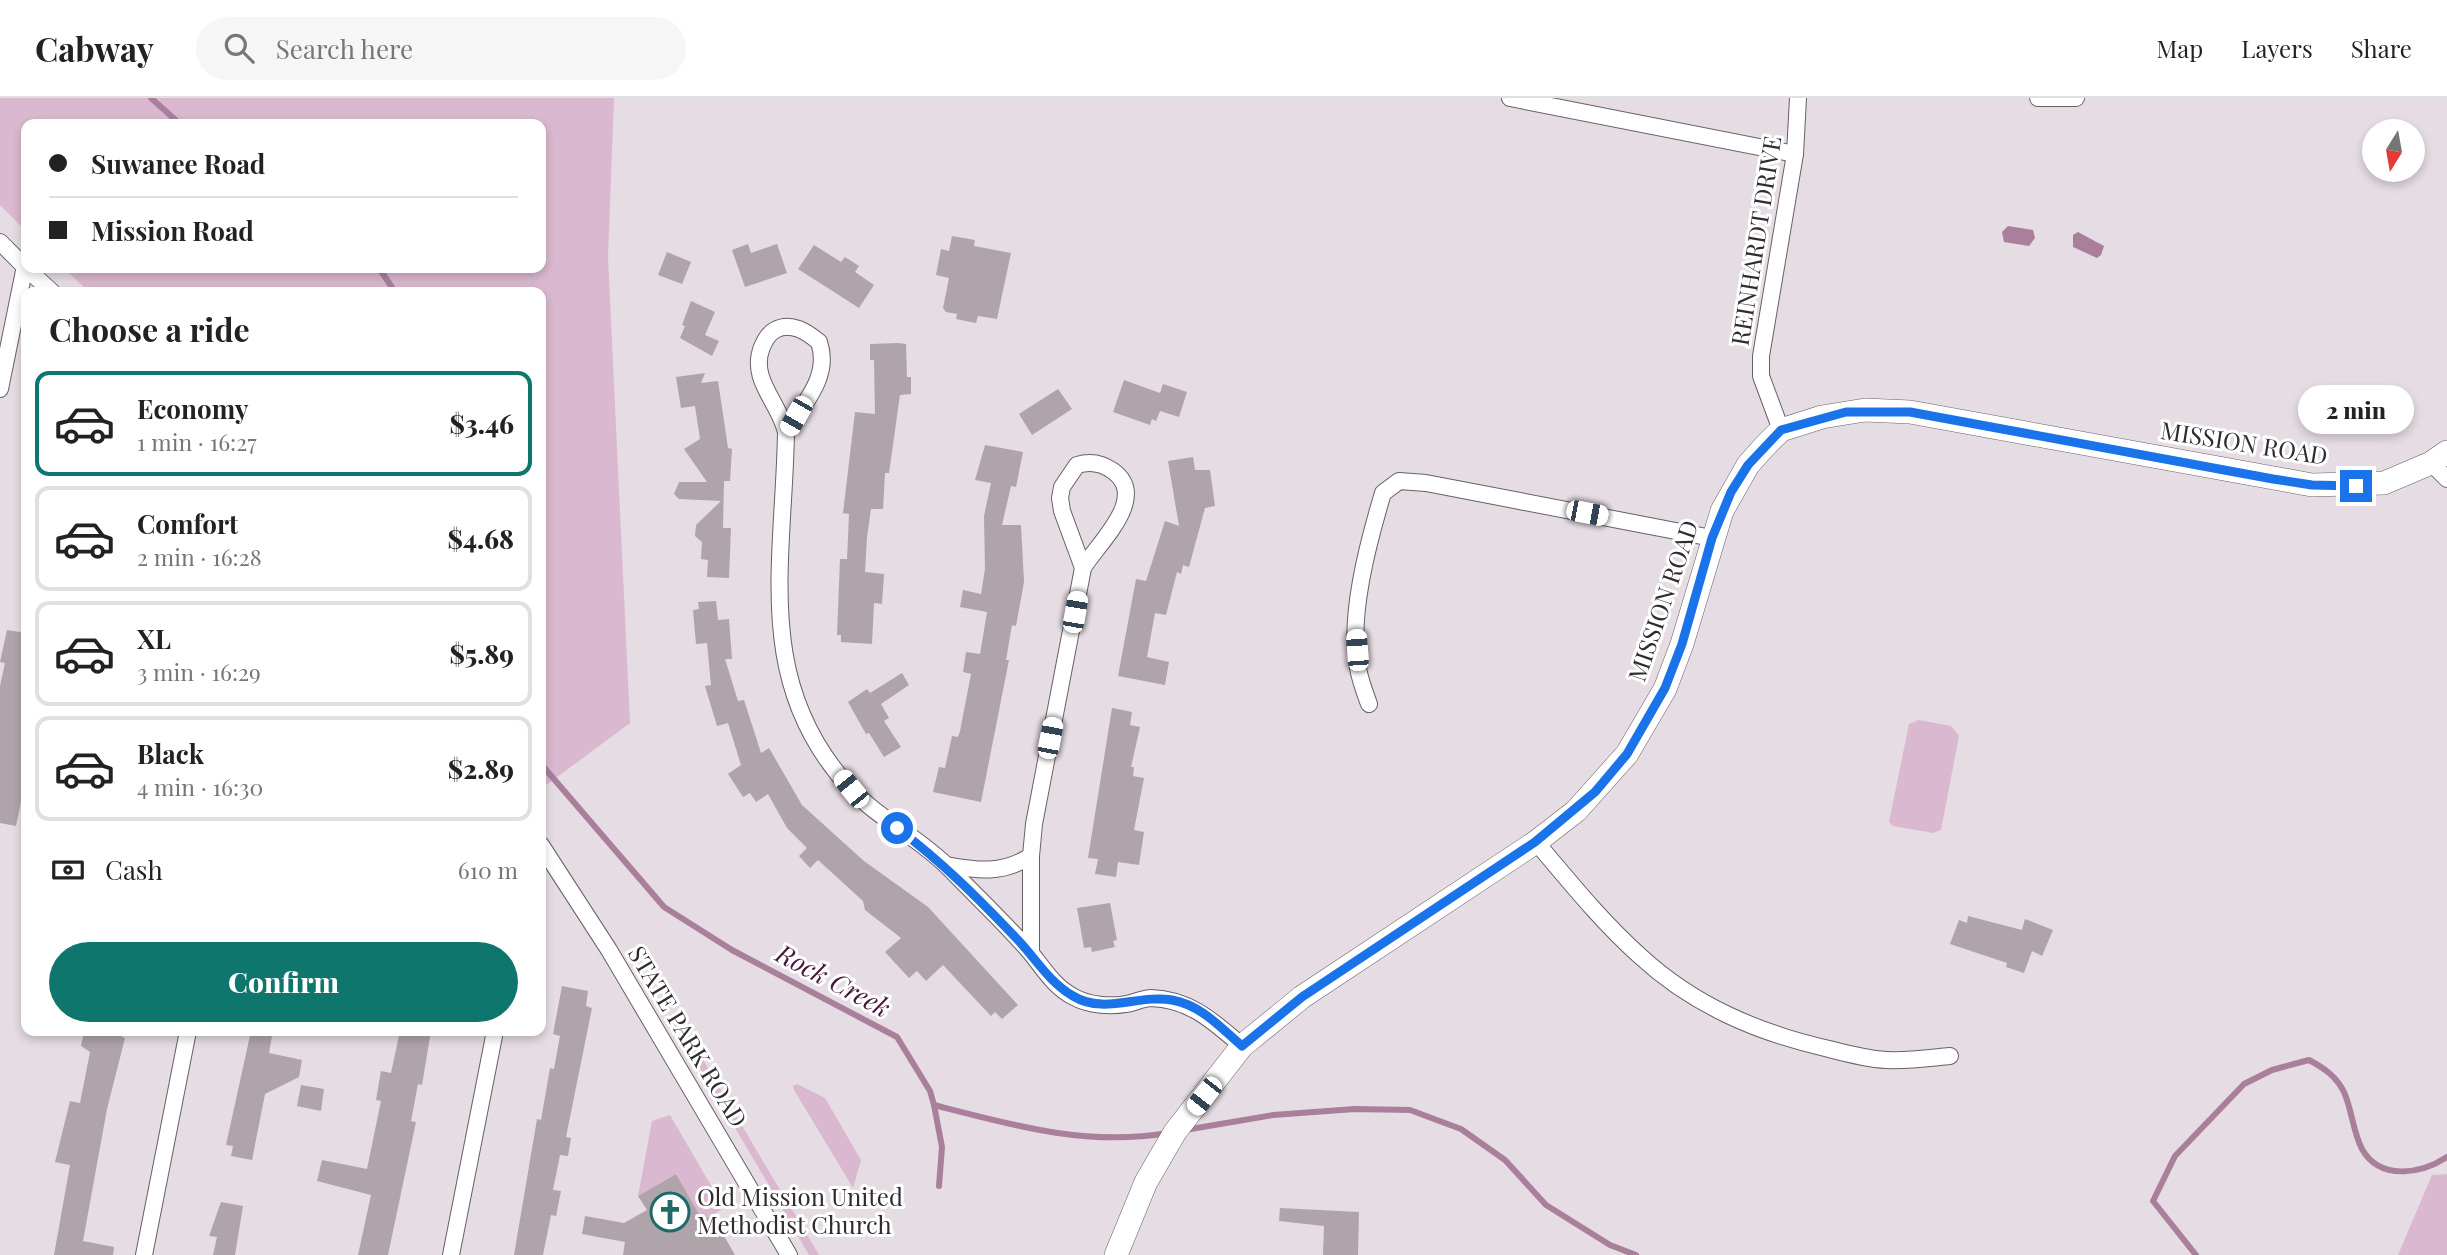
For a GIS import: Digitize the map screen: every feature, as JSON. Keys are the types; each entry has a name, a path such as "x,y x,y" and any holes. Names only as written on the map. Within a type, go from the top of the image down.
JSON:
{"main road":[{"name":"MISSION ROAD","path":"1116,1255 1139,1200 1175,1132 1237,1053 1302,997 1535,842 1595,792 1643,729 1665,688 1682,644 1712,538 1731,492 1748,465 1781,430 1846,412 1910,412 2312,485 2384,483 2442,465"}],"street":[{"path":"1510,98 1795,153"},
{"name":"REINHARDT DRIVE","path":"1781,430 1761,376 1760,356 1795,153 1798,98"},
{"path":"2038,98 2076,98"},
{"path":"0,242 21,262"},
{"path":"32,273 47,287"},
{"path":"0,389 21,290"},
{"path":"786,432 813,391 823,365 819,342 802,330 789,327 773,331 766,337 757,367 760,378 783,418 786,432 778,605 782,654 794,695 811,732 851,789 875,812 946,865 1031,953 1050,979 1074,998 1097,1004 1124,1004 1149,998 1174,1000 1202,1012 1237,1053"},
{"path":"1031,953 1031,856 1039,794 1083,568 1113,529 1125,499 1123,481 1117,473 1096,463 1077,466 1062,487 1062,511 1083,568"},
{"path":"1369,704 1358,668 1356,633 1360,593 1383,493 1399,481 1426,483 1712,538"},
{"path":"1535,842 1619,936 1678,987 1704,1004 1788,1040 1864,1058 1950,1056"},
{"name":"STATE PARK ROAD","path":"546,853 609,950 789,1255"},
{"path":"946,865 996,872 1015,866 1031,856"},
{"path":"144,1255 187,1036"},
{"path":"451,1255 494,1036"}],"shaded area":[{"path":"0,98 614,98 608,257 630,723 546,785 546,287 84,287 69,273 546,273 546,119 21,119 21,226 0,205"},
{"path":"2008,226 2033,230 2035,238 2029,246 2004,242 2002,232"},
{"path":"2078,232 2104,246 2101,255 2097,258 2073,247 2073,235"},
{"path":"1919,720 1951,726 1959,736 1941,830 1933,833 1893,826 1889,822 1909,724"},
{"path":"679,1019 780,1190 774,1194 673,1022"},
{"path":"797,1084 825,1098 861,1160 853,1188 794,1090 793,1086"},
{"path":"670,1115 724,1208 703,1221 676,1174 638,1196 652,1121"},
{"path":"2447,1174 2447,1255 2398,1255 2432,1175"},
{"path":"786,1199 819,1255 809,1255 779,1203"}],"building":[{"path":"952,236 975,240 974,246 1011,253 997,319 978,316 976,323 956,319 957,314 946,312 943,308 949,278 936,275 941,249 949,251"},
{"path":"748,244 751,253 777,244 787,273 745,287 732,250"},
{"path":"814,245 841,262 845,257 859,266 855,272 874,285 859,308 798,269"},
{"path":"667,252 691,262 682,284 658,275"},
{"path":"691,301 715,312 705,335 719,341 712,356 680,338"},
{"path":"870,344 906,344 907,377 911,377 911,394 900,395 889,473 885,473 883,509 871,509 867,537 865,572 884,574 882,604 874,603 872,644 841,642 841,635 837,635 840,559 847,559 849,514 843,513 855,412 875,414 874,360 870,360"},
{"path":"705,373 701,383 718,381 728,448 732,449 730,481 724,481 723,528 731,528 729,578 707,577 708,560 701,559 702,542 695,536 696,525 721,501 679,499 674,494 679,482 707,482 684,449 700,439 695,406 681,408 676,377"},
{"path":"1124,380 1160,393 1163,384 1187,392 1179,417 1160,411 1156,421 1152,419 1150,425 1113,412"},
{"path":"1058,389 1072,409 1032,435 1019,414"},
{"path":"985,445 1023,452 1016,487 1011,486 1002,525 1021,525 1024,582 1016,626 1012,625 1006,660 1009,660 981,802 933,792 939,767 945,768 952,736 958,737 960,731 971,674 963,672 966,652 980,654 987,612 960,607 963,590 981,594 985,569 984,516 991,483 975,480"},
{"path":"1193,457 1195,470 1210,470 1215,506 1205,508 1189,567 1183,565 1181,574 1177,572 1166,615 1155,613 1147,657 1169,662 1165,685 1118,676 1136,579 1146,581 1165,521 1179,526 1168,461"},
{"path":"716,601 718,620 729,619 732,659 725,659 738,701 744,700 761,753 769,748 802,805 864,861 928,907 1018,1005 1002,1019 995,1012 991,1016 943,965 926,981 917,971 909,978 885,952 901,938 865,910 863,901 818,860 810,868 799,856 807,848 787,828 768,794 756,802 750,793 743,797 728,774 741,765 728,723 717,726 705,686 711,685 707,643 696,644 693,610 699,609 698,602"},
{"path":"7,630 21,632 21,802 16,826 0,823 0,686 5,663 0,662"},
{"path":"902,673 909,685 881,704 889,718 884,721 901,747 884,757 869,733 866,734 848,702 867,689 870,693"},
{"path":"1112,708 1132,712 1130,725 1140,727 1131,767 1134,767 1133,776 1144,778 1134,830 1144,832 1139,865 1118,862 1116,877 1095,874 1098,859 1088,858"},
{"path":"1110,903 1117,940 1113,941 1115,947 1092,952 1091,947 1084,948 1077,908"},
{"path":"1968,916 2022,930 2025,919 2053,930 2042,956 2032,951 2024,973 2006,967 2007,963 1950,944 1959,920 1967,923"},
{"path":"562,986 588,991 586,1006 592,1008 566,1137 571,1138 568,1156 560,1155 553,1190 561,1191 556,1216 551,1215 543,1255 514,1255 537,1119 541,1120 550,1068 554,1069 560,1036 553,1034"},
{"path":"83,1036 125,1038 107,1109 83,1241 114,1247 113,1255 54,1255 70,1165 55,1162 70,1101 80,1103 90,1052 81,1046"},
{"path":"250,1036 272,1036 269,1053 302,1060 299,1077 265,1094 252,1160 231,1156 233,1146 226,1145"},
{"path":"399,1036 430,1036 422,1085 418,1084 411,1121 416,1122 388,1255 358,1255 371,1195 317,1181 322,1160 367,1169 381,1101 376,1100 381,1071 391,1073"},
{"path":"301,1085 324,1089 321,1111 297,1106"},
{"name":"Old Mission United Methodist Church","path":"676,1174 703,1221 712,1215 735,1255 623,1255 625,1242 582,1234 585,1216 624,1223 647,1210 638,1196"},
{"path":"221,1202 243,1206 235,1255 213,1255 217,1237 209,1236"},
{"path":"1280,1208 1359,1212 1358,1255 1323,1255 1324,1226 1279,1221"}],"waterway":[{"name":"Rock Creek","path":"151,98 174,119"},
{"name":"Rock Creek","path":"382,273 392,287"},
{"name":"Rock Creek","path":"546,770 664,907 732,950 897,1037 930,1091 934,1105 992,1120 1079,1136 1137,1137 1167,1133"},
{"name":"Rock Creek","path":"2196,1255 2153,1201 2175,1156 2244,1084 2272,1070 2309,1060 2329,1073 2344,1092 2362,1149 2379,1166 2390,1170 2413,1170 2447,1157"},
{"path":"934,1105 942,1147 939,1186"},
{"name":"Rock Creek","path":"1185,1130 1273,1115 1355,1109 1410,1110 1461,1129 1505,1160 1546,1205 1610,1245 1636,1255"}],"place":[{"name":"Old Mission United Methodist Church","path":"670,1212"}],"route":[{"path":"897,828 946,865 1031,953 1050,979 1074,998 1097,1004 1124,1004 1149,998 1174,1000 1202,1012 1242,1046 1302,997 1535,842 1576,811 1595,792 1627,754 1665,688 1682,644 1712,538 1731,492 1748,465 1781,430 1822,416 1846,412 1910,412 2273,479 2312,485 2356,486"}]}
